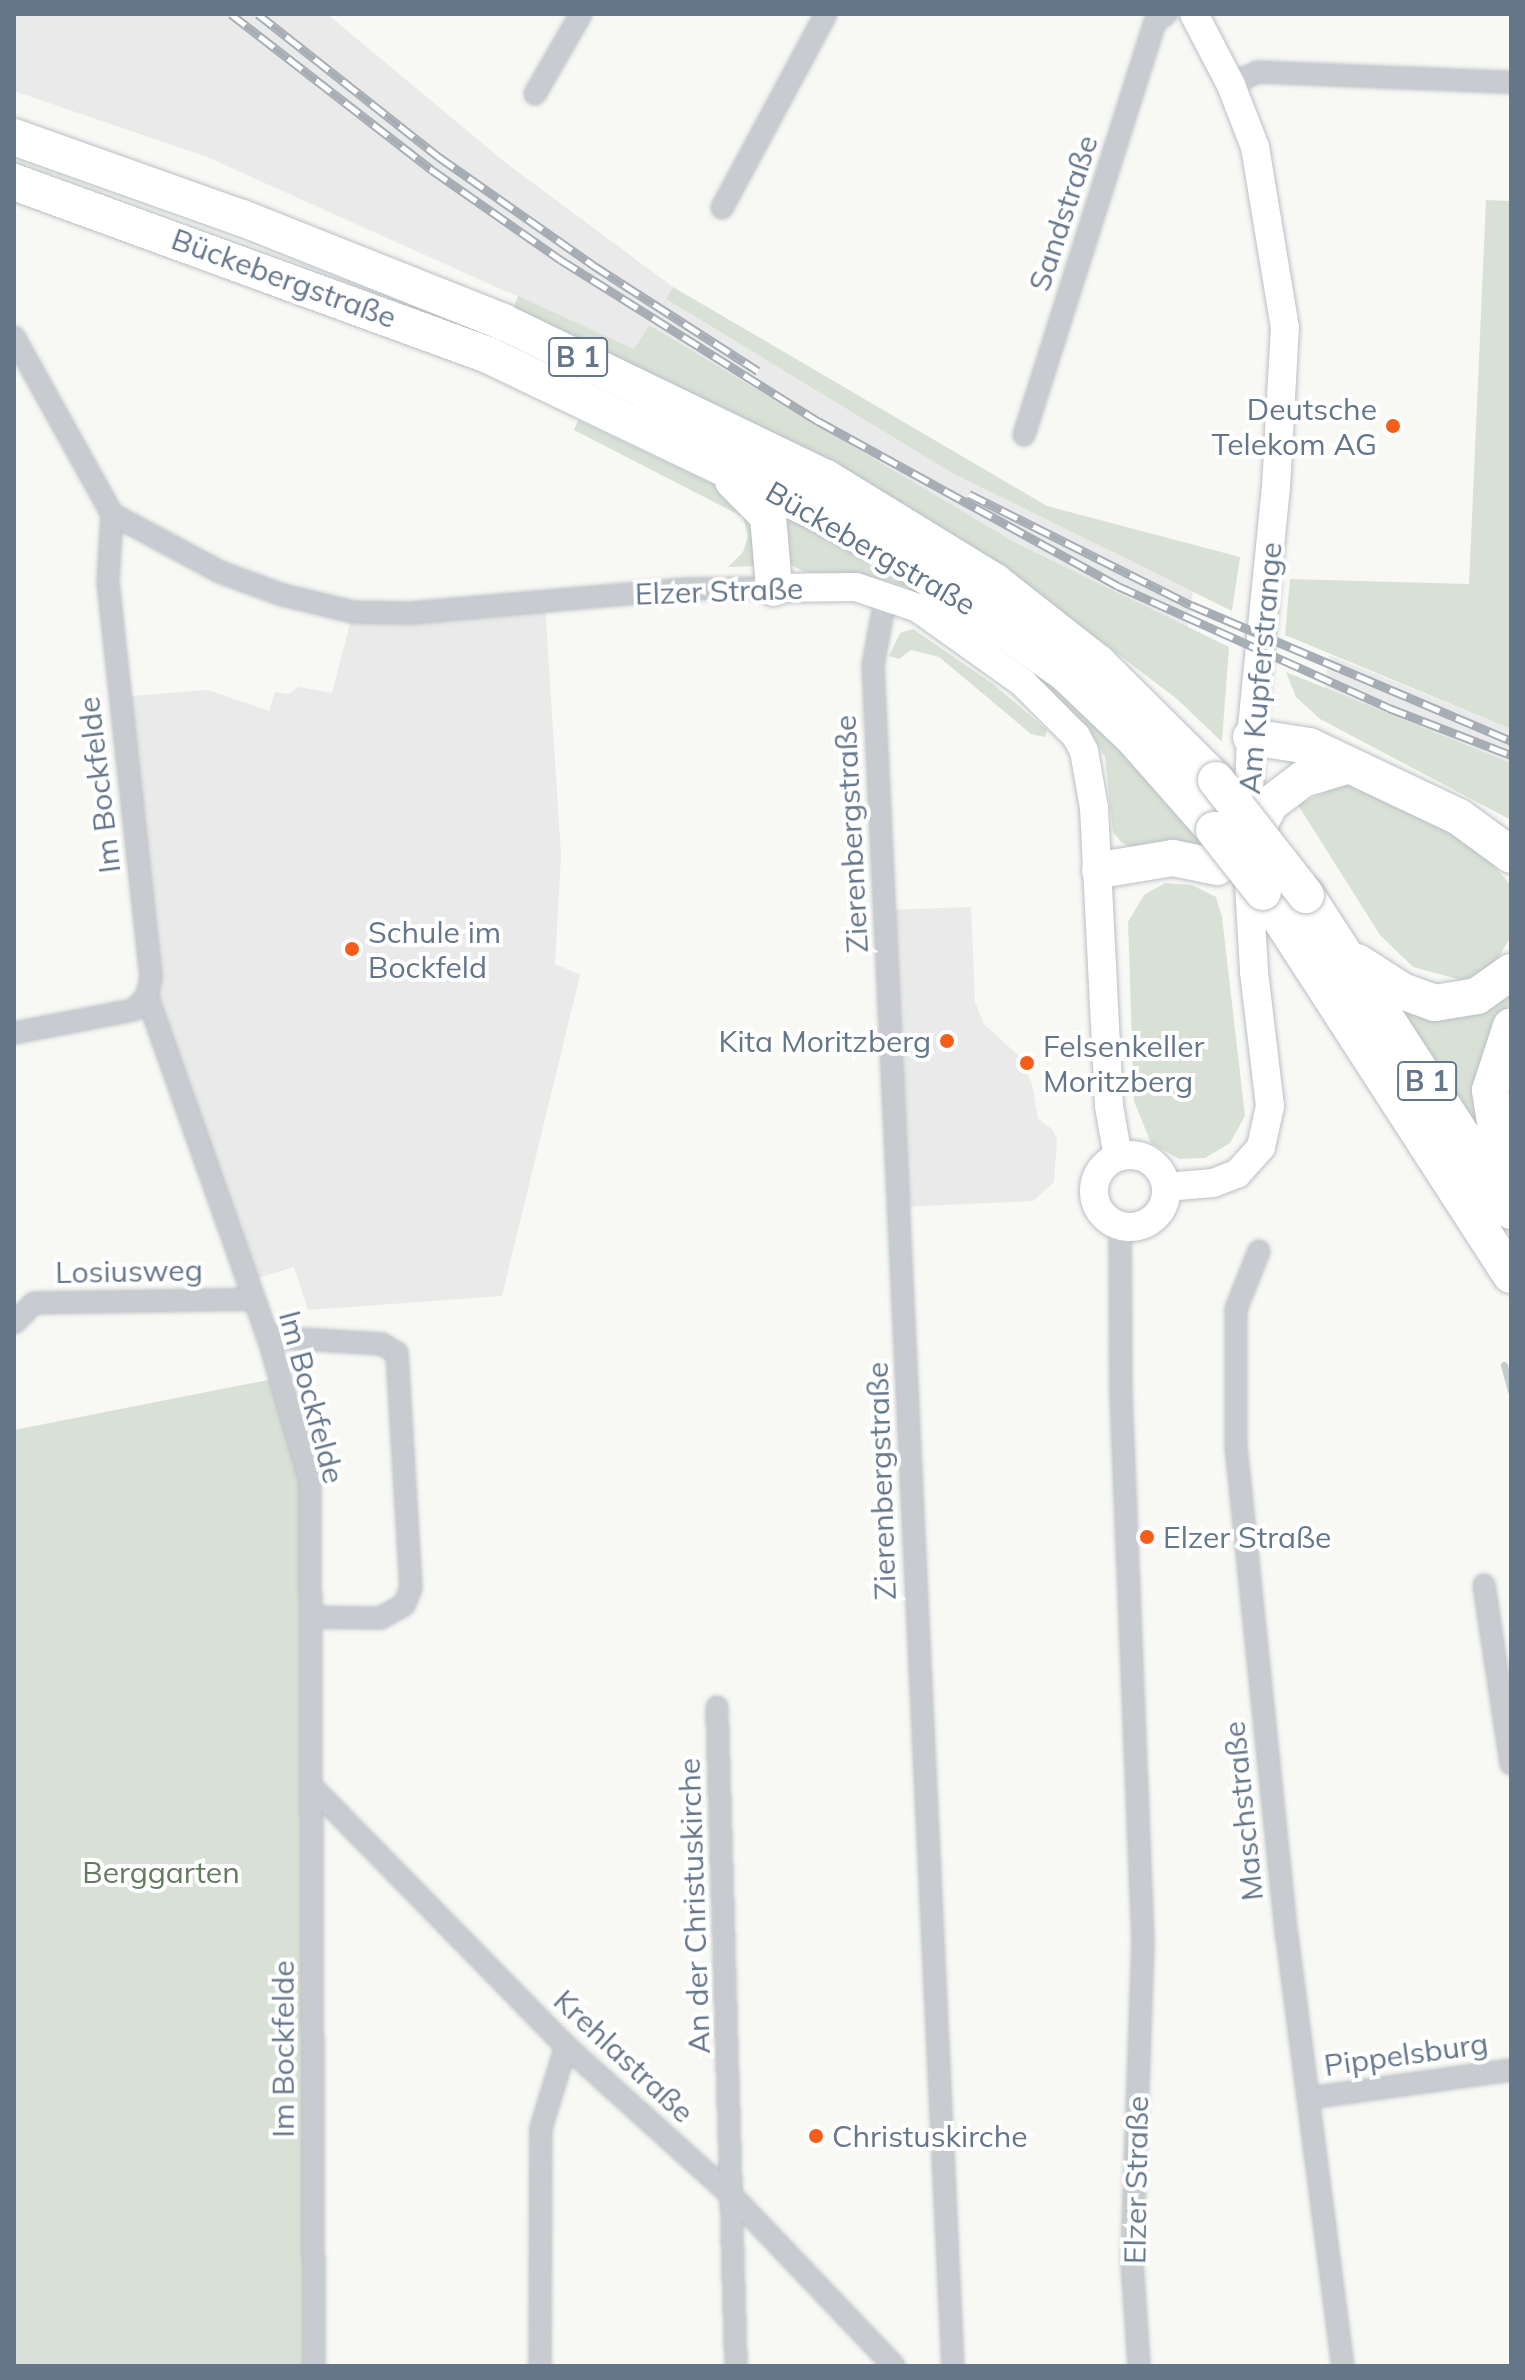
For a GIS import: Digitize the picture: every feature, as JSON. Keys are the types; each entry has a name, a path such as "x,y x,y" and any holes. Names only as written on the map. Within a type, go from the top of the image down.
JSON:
{"highway":[{"name":"Bückebergstraße","path":"14,137 271,229 503,322 826,478 995,582 1098,663 1216,780 1306,895 1510,1210"},
{"name":"Bückebergstraße","path":"14,182 488,355 705,456 904,560 986,614 1065,673 1135,740 1214,830 1300,945 1511,1275"},
{"path":"705,456 768,516 774,588"},
{"path":"1251,737 1309,746 1459,817 1511,855"},
{"path":"1232,858 1270,804 1303,779 1346,766"},
{"path":"1100,870 1173,858 1232,858 1263,892"},
{"path":"1345,954 1394,987 1435,1003 1477,996 1511,972"},
{"path":"1510,1210 1490,1090 1511,1026"}],"street":[{"path":"535,94 581,14"},
{"path":"722,208 826,14"},
{"name":"Sandstraße","path":"1024,435 1155,22 1166,14"},
{"name":"Am Kupferstrange","path":"1166,1187 1230,1178 1254,1158 1264,1140 1270,1106 1254,971 1232,858 1251,737 1276,487 1285,328 1255,147 1231,85 1194,14"},
{"path":"1231,85 1258,72 1511,82"},
{"path":"14,337 112,514"},
{"name":"Elzer Straße","path":"112,514 220,572 311,604 353,612 440,612 686,589 856,587 886,595 967,639 1032,691 1076,736 1088,770 1100,870 1109,1106 1118,1157"},
{"name":"Im Bockfelde","path":"112,514 108,582 151,977 147,996 268,1337 310,1481 314,1789 314,2366"},
{"name":"Zierenbergstraße","path":"886,595 873,665 953,2366"},
{"path":"14,1033 134,1010 147,996"},
{"path":"1118,1157 1146,1159 1166,1187 1165,1203 1153,1219 1120,1226 1100,1212 1094,1189 1103,1168 1118,1157"},
{"name":"Elzer Straße","path":"1120,1226 1121,1378 1143,1942 1132,2262 1139,2366"},
{"name":"Maschstraße","path":"1259,1251 1236,1309 1236,1446 1309,2098 1343,2366"},
{"name":"Losiusweg","path":"14,1323 34,1303 254,1299"},
{"path":"268,1337 382,1344 397,1353 411,1588 404,1605 381,1618 312,1617"},
{"path":"1484,1585 1511,1764"},
{"name":"An der Christuskirche","path":"717,1707 734,2198 736,2366"},
{"name":"Krehlastraße","path":"314,1789 566,2046 734,2198 894,2366"},
{"path":"540,2366 541,2128 566,2046"},
{"name":"Pippelsburg","path":"1309,2098 1511,2070"}],"shaded area":[{"path":"14,14 327,14 506,163 673,287 666,299 952,473 1193,592 1187,629 1016,543 649,325 634,349 207,157 14,91"},
{"name":"Schule im Bockfeld","path":"545,603 561,855 555,964 580,975 502,1296 308,1310 294,1267 248,1281 147,996 119,697 208,690 269,711 275,692 288,694 299,687 332,693 353,612"},
{"path":"1329,655 1511,729 1511,763 1325,690"},
{"name":"Kita Moritzberg","path":"971,907 975,1002 984,1024 1021,1058 1032,1084 1038,1119 1052,1129 1057,1139 1054,1182 1033,1201 900,1207 885,910"}],"green space":[{"path":"1486,200 1511,201 1511,729 1285,635 1290,579 1469,584"},
{"path":"673,287 1047,506 1240,557 1232,611 952,473 666,299"},
{"path":"518,296 634,349 649,325 1016,543 1229,647 1222,742 1177,699 1002,566 811,451 513,309"},
{"path":"578,420 730,492 760,521 756,566 728,567 743,552 748,536 743,517 574,430"},
{"path":"783,514 843,536 1065,687 1212,849 1135,850 1121,842 1113,832 1105,757 1090,730 1056,695 976,628 910,588 865,575 805,572 789,564"},
{"path":"913,629 993,684 1047,730 1045,737 1031,734 939,657 911,650 899,659 889,656 900,633"},
{"path":"1286,672 1511,763 1511,820 1320,719 1296,697"},
{"path":"1350,780 1413,804 1480,851 1511,885 1511,936 1491,971 1461,980 1413,967 1380,935 1298,805"},
{"path":"1165,883 1192,885 1216,897 1222,917 1245,1116 1230,1143 1205,1158 1179,1159 1151,1143 1134,1101 1128,922 1144,895"},
{"path":"1511,984 1511,1000 1491,1037 1484,1137 1399,1004"},
{"name":"Berggarten","path":"283,1377 305,1449 306,2366 14,2366 14,1430"}],"waterway":[{"path":"1504,1365 1511,1391"}],"railway":[{"path":"231,14 432,170 561,260 818,421 1118,586 1389,708 1511,755"},
{"path":"258,14 439,157 593,265 758,371"},
{"path":"969,494 1191,605 1511,741"}],"place":[{"name":"Deutsche Telekom AG","path":"1393,426"},
{"name":"Schule im Bockfeld","path":"352,949"},
{"name":"Kita Moritzberg","path":"947,1041"},
{"name":"Felsenkeller Moritzberg","path":"1027,1063"},
{"name":"Elzer Straße","path":"1147,1537"},
{"name":"Christuskirche","path":"816,2136"}]}
